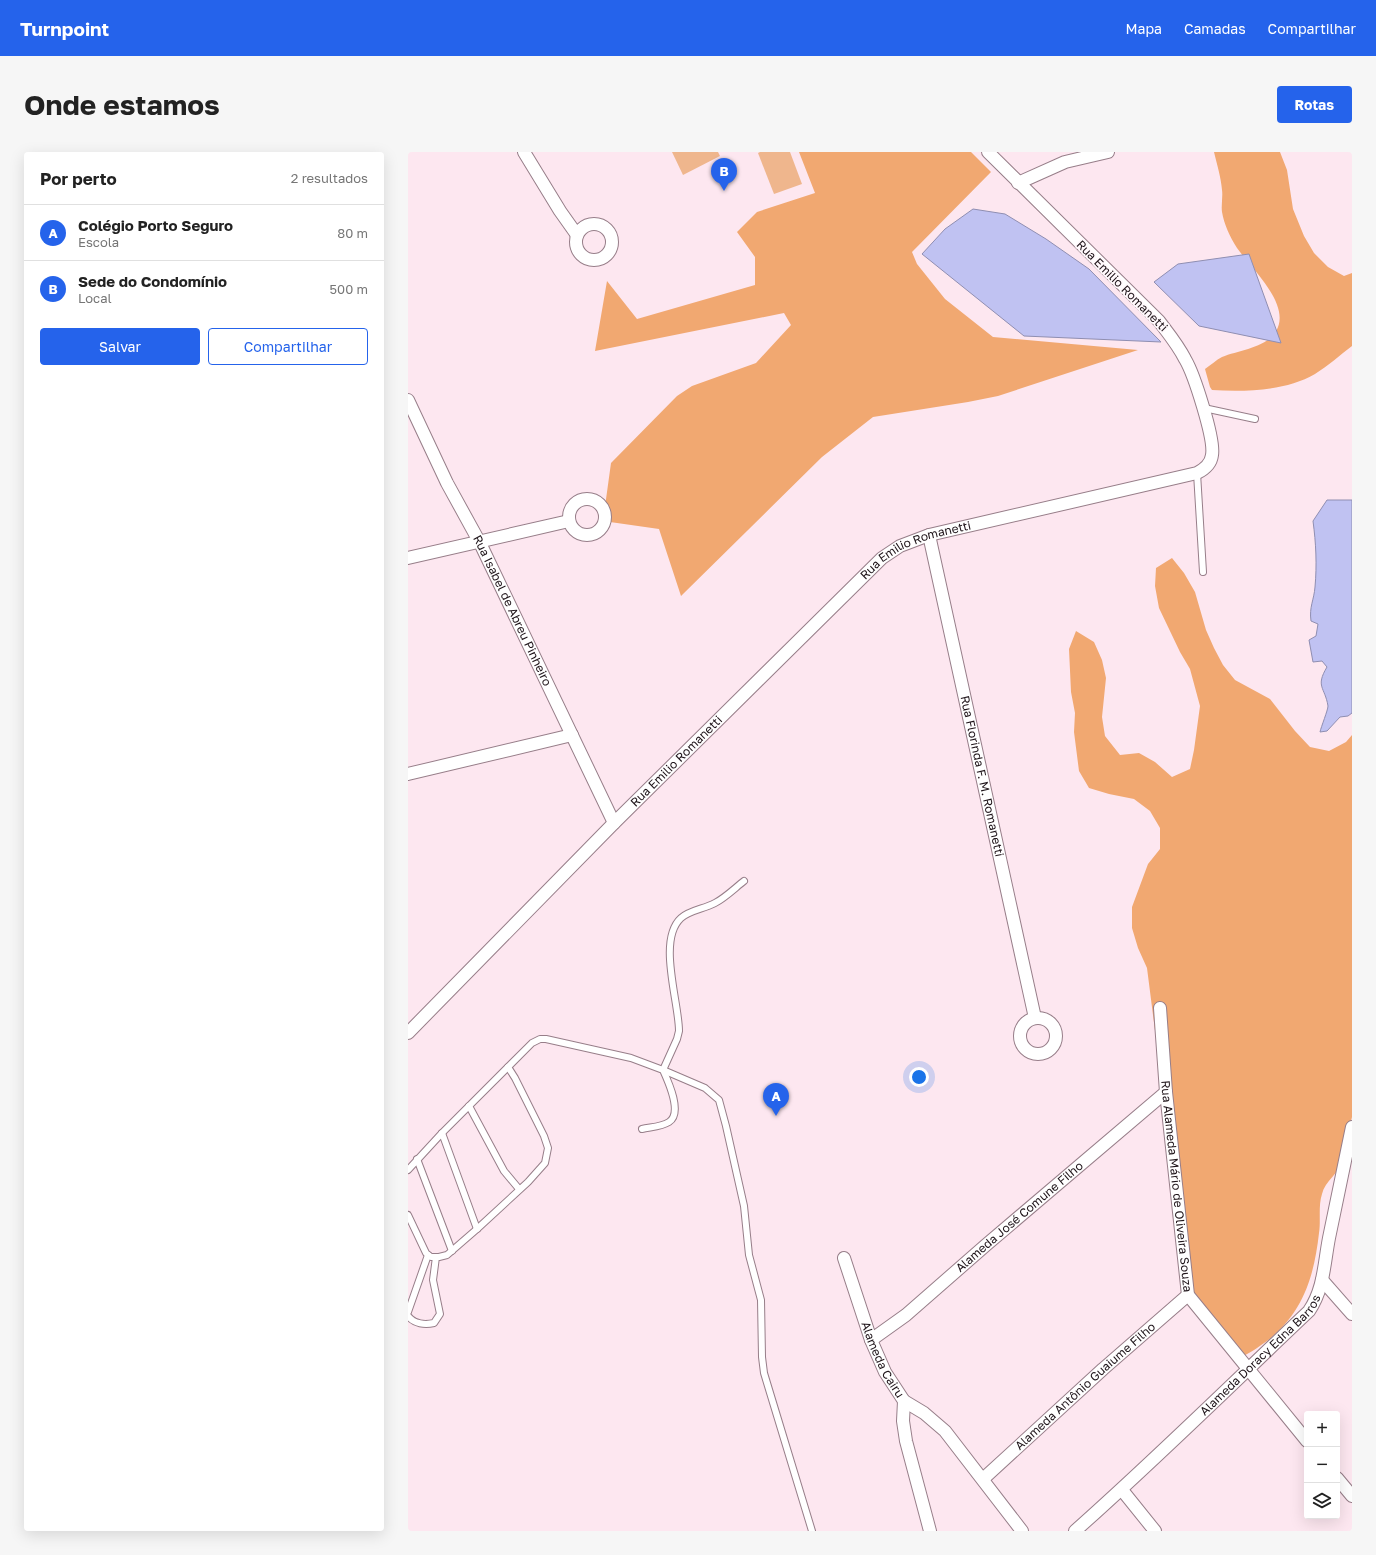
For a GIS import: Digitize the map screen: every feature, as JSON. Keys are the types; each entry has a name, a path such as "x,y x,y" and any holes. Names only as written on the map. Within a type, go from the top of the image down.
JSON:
{"street":[{"path":"524,152 577,236"},
{"name":"Rua Emilio Romanetti","path":"408,1033 614,823 882,558 900,546 929,535 1197,473 1210,463 1213,448 1204,408 1186,360 1175,342 1159,321 988,152"},
{"path":"1018,183 1065,162 1108,152"},
{"name":"Rua Isabel de Abreu Pinheiro","path":"408,400 448,483 480,543 614,823"},
{"path":"408,558 480,543 569,521"},
{"name":"Rua Florinda F. M. Romanetti","path":"929,535 1035,1018"},
{"path":"408,774 572,735"},
{"name":"Rua Alameda Mário de Oliveira Souza","path":"1160,1008 1166,1092 1188,1295 1304,1437"},
{"name":"Alameda José Comune Filho","path":"871,1340 906,1315 1166,1092"},
{"name":"Alameda Doracy Edna Barros","path":"1075,1531 1122,1490 1308,1311 1316,1300 1322,1280 1325,1257 1352,1127"},
{"name":"Alameda Cairu","path":"844,1258 871,1340 885,1372 904,1401 902,1421 930,1531"},
{"path":"1322,1280 1352,1314"},
{"name":"Alameda Antônio Guaiume Filho","path":"983,1480 1103,1369 1188,1295"},
{"path":"904,1401 924,1413 945,1432 1022,1531"},
{"path":"1340,1482 1352,1496"},
{"path":"1122,1490 1155,1531"}],"lane":[{"path":"1204,408 1255,419"},
{"path":"1197,473 1204,572"},
{"path":"663,1070 679,1031 670,958 672,930 681,918 688,913 716,903 744,881"},
{"path":"408,1170 442,1133 508,1067 532,1044 540,1039 546,1039 631,1058 705,1088 719,1100 742,1198 749,1255 761,1300 762,1357 764,1373 812,1531"},
{"path":"408,1215 426,1253 431,1257 447,1255 478,1229 545,1163 548,1148 534,1116 508,1067"},
{"path":"642,1130 665,1124 672,1120 675,1115 676,1110 670,1084 663,1070"},
{"path":"469,1106 504,1171 519,1189"},
{"path":"442,1133 478,1229"},
{"path":"417,1159 452,1251"},
{"path":"408,1312 428,1255"},
{"path":"408,1316 411,1320 425,1325 434,1323 440,1314 433,1280 436,1257"}],"shaded area":[{"path":"672,152 718,152 720,156 683,175"},
{"path":"790,152 802,184 774,194 758,153"},
{"path":"799,152 971,152 991,172 912,252 917,264 945,299 993,337 1138,350 998,396 873,417 822,457 681,596 659,529 603,521 611,463 677,396 692,386 756,363 791,325 784,313 595,351 607,281 637,319 755,285 755,257 737,232 757,212 815,193"},
{"path":"1214,152 1280,152 1287,170 1293,209 1304,236 1314,253 1328,267 1344,276 1352,273 1352,346 1320,371 1304,380 1265,389 1238,391 1212,390 1210,387 1205,369 1222,357 1252,348 1266,341 1272,337 1276,331 1279,321 1279,310 1268,287 1237,248 1226,226 1222,212 1221,180"},
{"path":"1172,558 1184,573 1195,592 1206,630 1214,648 1223,665 1235,680 1270,699 1295,731 1310,747 1329,751 1346,742 1352,735 1352,1117 1345,1156 1341,1165 1326,1185 1322,1194 1317,1249 1305,1293 1290,1318 1279,1330 1267,1341 1249,1353 1238,1358 1205,1324 1189,1282 1175,1232 1176,1213 1178,1211 1147,968 1138,948 1132,928 1132,907 1148,864 1160,849 1160,828 1150,811 1134,799 1089,788 1079,771 1074,732 1075,713 1071,692 1069,649 1076,631 1094,642 1102,660 1106,678 1102,717 1105,736 1120,755 1139,753 1155,762 1172,777 1190,769 1200,706 1190,669 1180,652 1159,608 1155,586 1156,568"}],"water":[{"path":"973,209 1005,214 1046,239 1089,269 1161,342 1024,336 922,254 945,229"},
{"path":"1249,254 1281,343 1199,326 1154,282 1178,264"},
{"path":"1327,500 1352,500 1352,713 1348,716 1340,717 1327,731 1320,732 1328,706 1321,683 1323,674 1327,667 1322,661 1313,662 1309,640 1316,636 1318,624 1311,621 1311,608 1316,570 1313,521"}],"place":[{"name":"Sede do Condomínio","path":"724,191"},
{"name":"Colégio Porto Seguro","path":"776,1116"}]}
